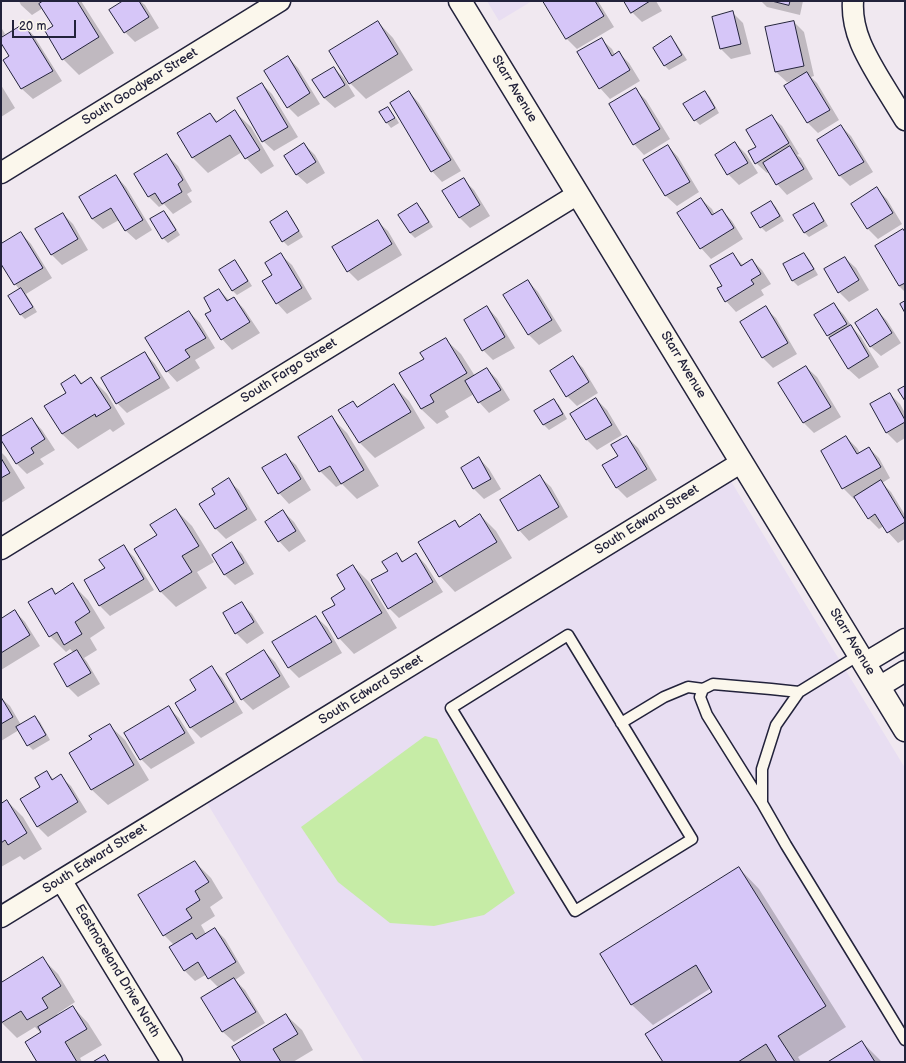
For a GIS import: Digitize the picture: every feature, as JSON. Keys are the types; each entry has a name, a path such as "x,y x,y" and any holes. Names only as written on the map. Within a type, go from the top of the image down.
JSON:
{"street":[{"name":"South Goodyear Street","path":"1,173 280,1"},
{"name":"Starr Avenue","path":"460,1 905,730"},
{"path":"853,1 853,16 861,47 905,120"},
{"name":"South Fargo Street","path":"1,549 578,194"},
{"name":"South Edward Street","path":"1,917 742,462"},
{"path":"862,659 905,639"},
{"path":"879,687 905,671"},
{"name":"Eastmoreland Drive North","path":"61,880 172,1062"}],"lane":[{"path":"568,635 622,723 692,839 575,911 450,708 568,635"},
{"path":"762,803 762,769 776,725 799,692 862,659"},
{"path":"622,723 664,697 688,687 703,689 713,684 771,688 799,692"},
{"path":"703,689 700,697 707,715 905,1040"}],"shaded area":[{"path":"487,1 532,1 499,21"},
{"path":"729,478 905,768 905,1062 364,1062 204,798"}],"green space":[{"path":"425,736 437,739 515,893 484,915 434,926 390,923 338,882 301,827"}],"building":[{"path":"43,1 77,1 99,37 62,60 45,31 53,26 39,4"},
{"path":"123,1 139,1 149,17 124,33 109,10"},
{"path":"543,1 595,1 604,16 566,39"},
{"path":"624,1 650,1 631,13"},
{"path":"772,1 790,1 789,5"},
{"path":"733,11 741,44 720,49 712,17"},
{"path":"378,21 398,54 349,84 329,51"},
{"path":"794,21 804,66 775,72 765,27"},
{"path":"24,24 53,71 21,89 3,60 9,56 1,43 1,38"},
{"path":"671,36 682,55 664,66 653,48"},
{"path":"602,38 612,56 619,51 630,70 599,89 577,52"},
{"path":"288,56 310,93 287,108 264,71"},
{"path":"334,67 345,85 324,98 312,80"},
{"path":"807,72 830,110 807,123 784,86"},
{"path":"262,83 288,127 262,142 237,98"},
{"path":"636,88 660,129 633,145 609,104"},
{"path":"409,91 451,160 431,172 390,103"},
{"path":"705,91 715,108 694,121 683,104"},
{"path":"388,107 395,118 386,123 379,112"},
{"path":"235,110 260,150 245,159 230,135 192,158 177,133 210,113 216,122"},
{"path":"772,115 789,143 755,164 748,151 756,147 746,130"},
{"path":"841,125 864,162 839,176 817,140"},
{"path":"735,142 748,163 727,175 715,155"},
{"path":"304,143 316,162 296,175 284,156"},
{"path":"668,145 690,182 665,196 643,160"},
{"path":"790,146 804,169 776,185 763,163"},
{"path":"167,154 183,180 178,184 182,192 162,204 155,193 148,197 134,174"},
{"path":"116,175 143,220 125,231 111,208 92,219 79,197"},
{"path":"464,178 480,205 459,218 442,191"},
{"path":"877,187 893,213 867,229 851,204"},
{"path":"701,198 712,215 722,209 734,228 700,249 677,213"},
{"path":"771,201 780,216 760,228 751,213"},
{"path":"417,203 429,222 410,233 398,215"},
{"path":"814,203 824,221 804,233 793,215"},
{"path":"164,211 176,230 162,239 150,219"},
{"path":"287,211 299,231 282,242 270,222"},
{"path":"63,213 78,239 51,255 35,229"},
{"path":"378,220 392,244 347,272 332,247"},
{"path":"903,229 905,232 905,283 899,286 875,246"},
{"path":"21,232 43,268 14,285 1,264 1,244"},
{"path":"281,253 302,288 276,304 262,281 272,275 265,263"},
{"path":"733,253 741,266 752,259 761,274 751,280 754,284 725,302 717,288 722,286 710,266"},
{"path":"804,253 814,269 792,281 783,264"},
{"path":"845,257 859,280 838,293 824,269"},
{"path":"235,260 248,281 232,291 219,270"},
{"path":"528,280 552,320 528,335 503,295"},
{"path":"21,288 33,307 20,315 8,296"},
{"path":"219,289 227,301 234,297 250,322 221,340 205,314 211,311 204,298"},
{"path":"905,301 905,313 900,304"},
{"path":"834,303 847,324 827,336 814,315"},
{"path":"487,306 505,337 482,351 464,320"},
{"path":"766,306 788,343 762,358 740,322"},
{"path":"877,309 892,333 870,347 855,323"},
{"path":"189,311 206,338 185,350 190,357 166,372 145,338"},
{"path":"851,325 869,356 848,369 829,338"},
{"path":"446,338 467,373 430,395 434,402 421,409 399,373 424,359 420,353"},
{"path":"145,352 160,378 116,404 101,378"},
{"path":"573,356 589,382 566,397 550,371"},
{"path":"806,366 831,407 803,423 778,383"},
{"path":"487,368 501,390 478,403 465,381"},
{"path":"75,375 81,384 91,377 111,408 96,417 95,414 62,434 44,406 66,393 61,384"},
{"path":"394,384 411,412 359,443 338,410 353,401 357,407"},
{"path":"905,386 905,401 898,390"},
{"path":"890,393 905,422 886,433 870,404"},
{"path":"596,398 612,425 586,440 570,414"},
{"path":"554,399 563,414 543,425 534,411"},
{"path":"332,416 364,470 341,484 330,466 319,472 298,437"},
{"path":"32,418 45,439 31,448 34,453 16,464 1,440 1,437"},
{"path":"627,436 647,469 616,488 602,465 618,456 611,445"},
{"path":"846,436 857,454 869,447 881,467 842,489 821,451"},
{"path":"286,454 301,479 278,494 262,468"},
{"path":"479,457 491,479 473,489 461,468"},
{"path":"1,458 10,473 1,478"},
{"path":"540,475 559,507 518,531 500,500"},
{"path":"229,478 247,509 215,529 199,504 215,494 212,489"},
{"path":"881,480 905,520 905,522 887,533 875,514 868,519 854,497"},
{"path":"176,509 199,546 182,556 192,572 160,592 134,549 157,535 150,525"},
{"path":"283,510 296,531 278,542 265,522"},
{"path":"480,514 497,542 439,577 418,542 455,520 459,527"},
{"path":"232,542 244,563 224,575 212,555"},
{"path":"124,545 144,579 99,606 84,580 105,568 99,560"},
{"path":"397,553 402,562 416,553 433,582 388,609 371,580 388,571 382,562"},
{"path":"353,565 382,613 338,639 322,612 335,605 331,598 345,589 337,575"},
{"path":"73,583 90,612 75,622 82,634 64,645 57,632 49,637 28,602 52,588 55,594"},
{"path":"242,602 254,622 235,634 223,613"},
{"path":"15,610 30,635 1,653 1,619"},
{"path":"316,616 332,642 288,668 272,642"},
{"path":"77,650 91,673 67,687 54,664"},
{"path":"264,650 280,676 241,700 226,674"},
{"path":"212,666 234,702 190,728 175,703 196,690 190,680"},
{"path":"1,697 13,717 1,724"},
{"path":"169,706 185,733 140,760 124,733"},
{"path":"35,716 46,735 27,746 16,727"},
{"path":"110,724 134,765 91,790 69,753 92,739 89,736"},
{"path":"47,771 52,780 61,774 78,802 37,827 20,799 40,787 35,778"},
{"path":"7,800 27,833 8,845 5,840 1,843 1,804"},
{"path":"195,861 209,882 195,891 200,900 186,909 192,918 163,936 138,895"},
{"path":"739,867 826,1006 778,1036 795,1062 777,1062 766,1044 738,1062 663,1062 645,1034 712,992 696,965 631,1005 600,954"},
{"path":"215,928 236,962 208,979 198,962 184,971 169,947 192,933 196,939"},
{"path":"43,957 61,986 42,998 48,1008 27,1020 21,1011 1,1023 1,983"},
{"path":"234,978 256,1012 222,1032 201,998"},
{"path":"73,1006 87,1029 65,1042 77,1062 37,1062 25,1042 41,1032 38,1027"},
{"path":"286,1014 298,1034 273,1049 281,1062 241,1062 232,1047"},
{"path":"862,1041 875,1062 828,1062"},
{"path":"105,1055 109,1062 93,1062"}]}
